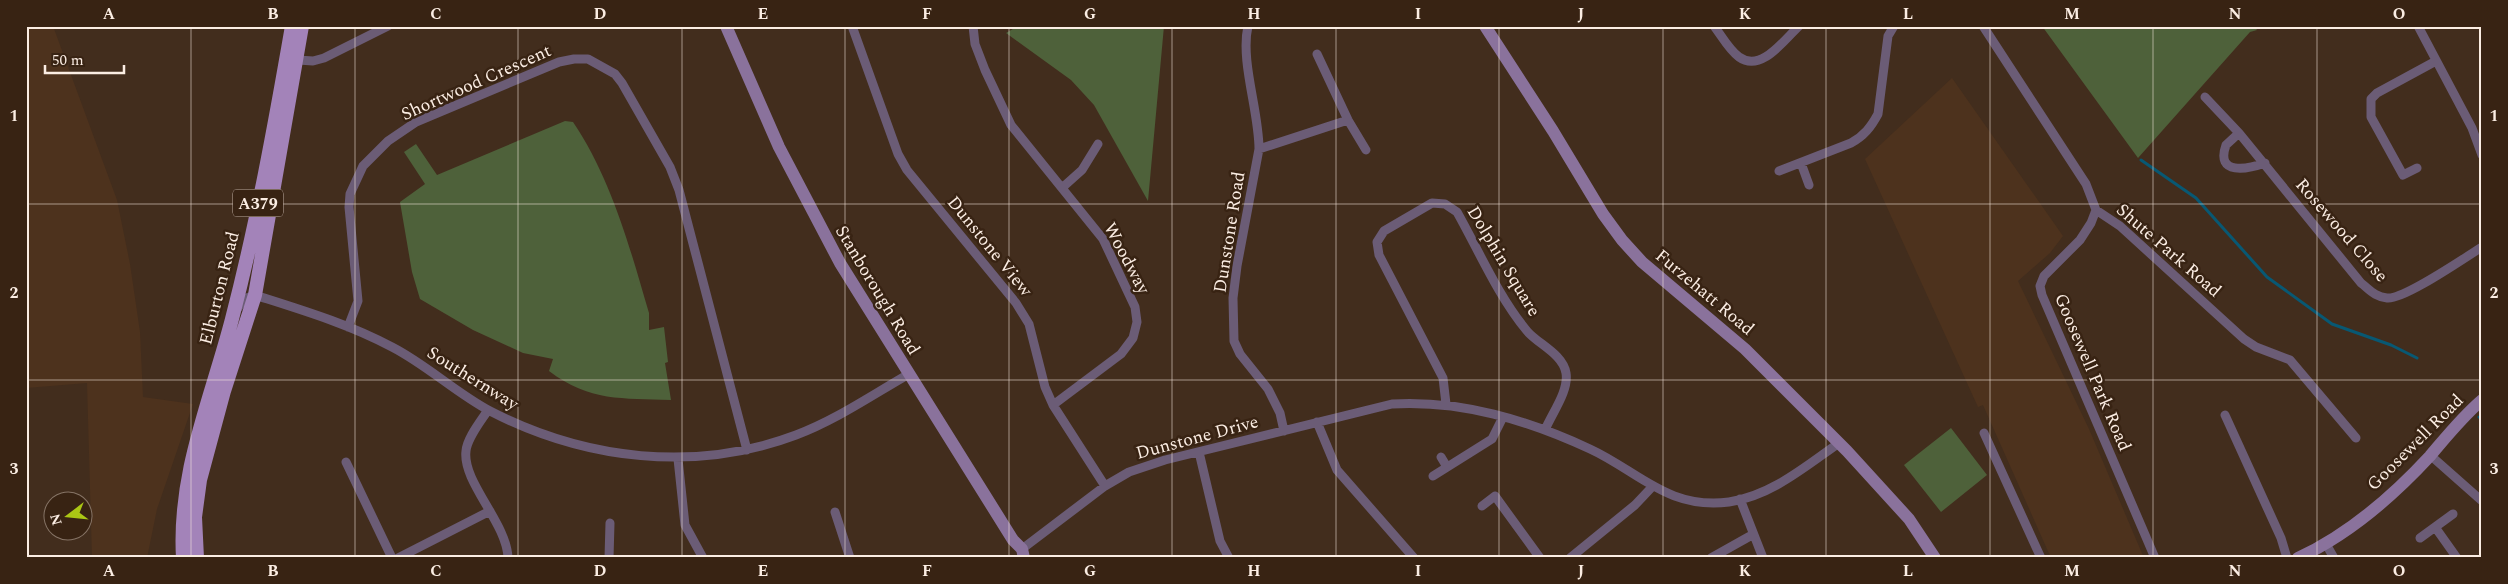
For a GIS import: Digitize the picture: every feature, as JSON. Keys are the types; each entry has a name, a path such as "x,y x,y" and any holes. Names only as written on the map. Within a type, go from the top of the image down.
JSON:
{"main road":[{"name":"Elburton Road","path":"183,558 182,504 189,468 232,318 249,248 292,26"},
{"name":"Elburton Road","path":"197,558 195,518 200,480 224,391 255,295 298,60 302,26"}],"street":[{"path":"298,60 313,61 324,58 388,26"},
{"name":"Stanborough Road","path":"726,26 750,84 808,204 840,262 971,476 1023,553"},
{"name":"Dunstone View","path":"852,26 898,154 907,170 1016,304 1029,324 1045,387 1053,405 1105,486"},
{"name":"Woodway","path":"973,26 976,44 985,70 1011,125 1063,187 1103,239 1135,308 1137,322 1133,338 1121,354 1053,405"},
{"name":"Dunstone Road","path":"1248,26 1245,54 1259,130 1259,149 1236,266 1234,341 1240,354 1268,389 1280,413 1284,430"},
{"name":"Furzehatt Road","path":"1485,26 1554,131 1603,214 1622,240 1655,274 1745,349 1838,443 1909,519 1935,558"},
{"path":"1714,26 1738,57 1749,62 1757,61 1767,56 1799,26"},
{"path":"1779,171 1851,143 1860,138 1872,125 1878,114 1888,36 1894,26"},
{"name":"Shute Park Road","path":"1983,26 2086,184 2096,210 2120,226 2244,339 2256,347 2290,360 2356,438"},
{"path":"2418,26 2472,128 2482,155"},
{"path":"1317,54 1348,120 1366,150"},
{"name":"Shortwood Crescent","path":"348,327 358,300 349,207 350,194 363,166 388,141 416,122 559,62 588,59 615,74 622,83 670,167 679,190 747,450"},
{"path":"2417,168 2403,175 2375,128 2371,117 2371,99 2377,93 2436,61"},
{"name":"Rosewood Close","path":"2205,97 2265,163 2361,283 2377,296 2390,298 2406,293 2482,247"},
{"path":"1259,149 1348,120"},
{"path":"2239,133 2226,145 2224,159 2227,165 2248,169 2265,163"},
{"path":"1063,187 1082,170 1098,144"},
{"path":"1801,163 1808,185"},
{"name":"Dolphin Square","path":"1446,404 1443,378 1379,255 1377,242 1384,230 1432,203 1445,204 1456,212 1514,314 1528,333 1559,360 1566,372 1565,387 1545,430"},
{"name":"Goosewell Park Road","path":"2096,210 2091,223 2080,240 2044,276 2040,286 2042,295 2155,558"},
{"path":"232,318 244,299 255,295"},
{"name":"Southernway","path":"255,295 348,327 392,347 488,410 542,434 590,449 630,456 678,458 747,450 795,435 828,421 909,374"},
{"name":"Goosewell Road","path":"2298,558 2326,544 2390,496 2430,456 2459,420 2482,400"},
{"name":"Dunstone Drive","path":"1023,553 1105,486 1129,472 1165,460 1392,404 1446,404 1486,411 1545,430 1592,450 1652,487 1692,500 1727,502 1758,494 1822,458 1838,443"},
{"path":"488,410 466,450 467,467 504,540 508,558"},
{"path":"2225,415 2281,538 2286,558"},
{"path":"1433,476 1492,439 1503,417"},
{"path":"1317,422 1337,470 1414,558"},
{"path":"2336,431 2344,424"},
{"path":"1984,434 2041,558"},
{"path":"1199,452 1220,541 1229,558"},
{"path":"2430,456 2482,501"},
{"path":"1441,457 1448,467"},
{"path":"678,458 685,525 703,558"},
{"path":"346,462 392,558"},
{"path":"1570,558 1635,505 1652,487"},
{"path":"1482,506 1492,492 1540,558"},
{"path":"1740,500 1752,535 1763,558"},
{"path":"398,558 490,511"},
{"path":"835,512 850,558"},
{"path":"2420,538 2453,514"},
{"path":"608,558 610,523"},
{"path":"2435,527 2457,558"},
{"path":"1711,558 1752,535"},
{"path":"2326,544 2334,558"}],"shaded area":[{"path":"26,26 53,26 117,200 130,264 140,332 143,397 193,404 157,509 147,558 92,558 92,492 90,492 87,383 26,388"},
{"path":"1952,78 2063,236 2050,253 2018,281 2089,429 2144,558 2051,558 1983,405 1978,407 1865,159"}],"green space":[{"path":"1018,26 1164,26 1148,201 1094,105 1071,80 1006,33"},
{"path":"2042,26 2254,26 2257,30 2250,32 2138,158"},
{"path":"565,121 573,122 598,166 609,190 627,239 649,313 649,330 664,327 668,362 665,363 671,400 622,398 593,393 578,388 549,371 553,359 523,353 473,330 420,299 412,272 400,202 425,184 404,152 416,144 437,175"},
{"path":"1951,428 1987,475 1941,512 1904,465"}],"waterway":[{"path":"2141,160 2196,198 2267,277 2332,324 2391,345 2417,358"},
{"path":"2479,417 2482,420"}]}
